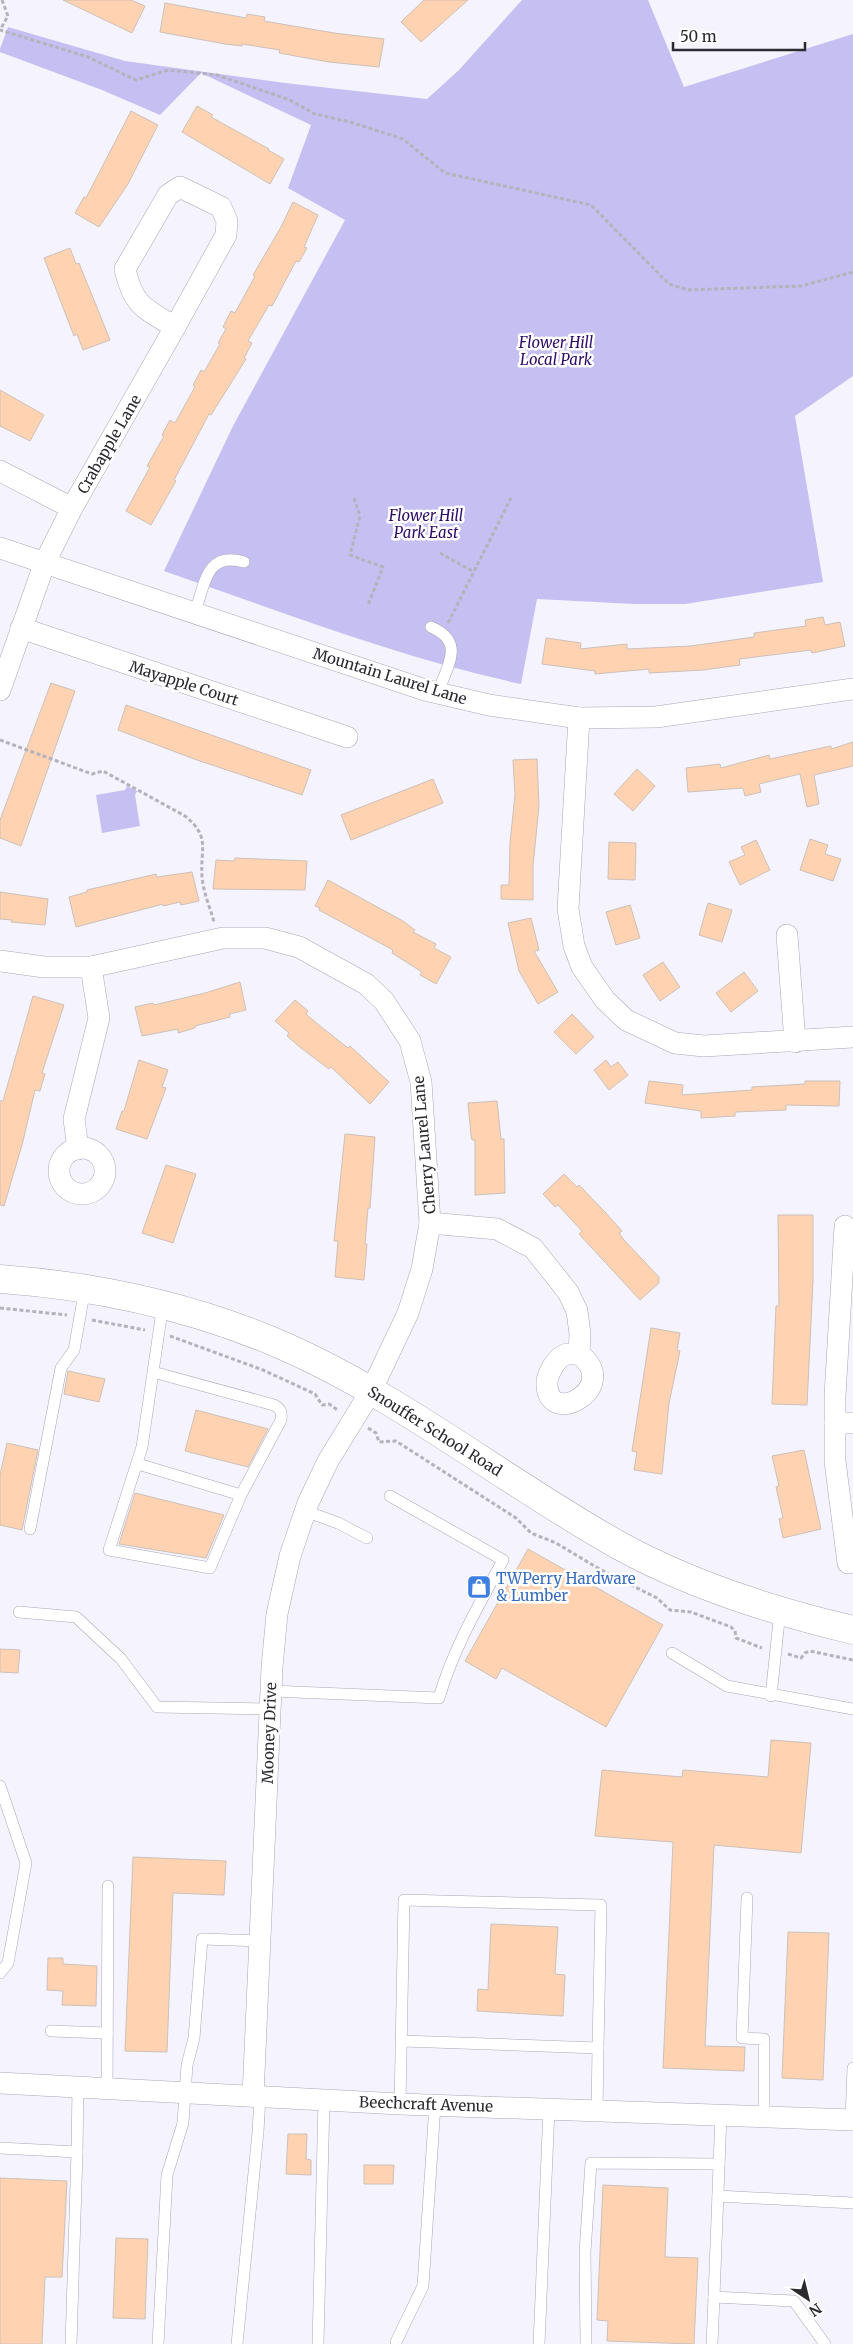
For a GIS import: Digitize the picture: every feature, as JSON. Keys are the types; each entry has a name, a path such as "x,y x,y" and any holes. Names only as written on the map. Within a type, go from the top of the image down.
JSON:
{"main road":[{"name":"Snouffer School Road","path":"0,1280 85,1288 162,1304 241,1329 286,1347 371,1391 621,1546 687,1579 780,1611 853,1630"}],"street":[{"name":"Crabapple Lane","path":"0,690 45,562 72,508 175,327 226,235 226,221 221,207 180,187 168,194 125,269 130,291 140,304 146,310 175,327"},
{"path":"0,471 72,508"},
{"name":"Mountain Laurel Lane","path":"0,548 438,693 489,705 579,718 656,717 853,690"},
{"name":"Mayapple Court","path":"21,628 347,737"},
{"path":"579,718 568,909 574,946 582,967 605,1000 626,1020 675,1043 704,1046 853,1037"},
{"path":"786,935 795,1042"},
{"name":"Cherry Laurel Lane","path":"0,961 44,967 91,967 218,940 265,938 299,947 366,984 384,1001 410,1041 421,1082 430,1223 422,1269 408,1313 371,1391"},
{"path":"78,1149 74,1119 99,1018 91,967"},
{"path":"430,1223 497,1229 533,1248 568,1292 576,1311 579,1326 579,1354"},
{"path":"845,1226 848,1247 844,1423 834,1461 848,1563"},
{"name":"Mooney Drive","path":"256,2096 270,1700 277,1614 290,1556 305,1511 328,1460 371,1391"},
{"name":"Beechcraft Avenue","path":"0,2083 400,2104 852,2120"}],"lane":[{"path":"195,612 210,569 222,559 230,558 244,562"},
{"path":"431,627 443,632 450,640 452,649 438,693"},
{"path":"30,1529 61,1368 74,1350 85,1288"},
{"path":"153,1372 279,1408 282,1413 281,1420 241,1495 210,1568 109,1550 142,1447 162,1304"},
{"path":"138,1464 241,1495"},
{"path":"19,1612 76,1617 121,1659 157,1707 270,1700 439,1698 447,1670 462,1636 502,1560 390,1496"},
{"path":"305,1511 338,1523 367,1538"},
{"path":"771,1696 780,1611"},
{"path":"672,1653 726,1686 771,1696 853,1709"},
{"path":"0,1786 26,1863 8,1963 0,1973"},
{"path":"107,2088 108,1886"},
{"path":"747,1898 742,2038 764,2039 764,2116"},
{"path":"400,2104 403,2041 404,1900 601,1905 596,2112"},
{"path":"158,2344 167,2175 183,2123 187,2065 194,2038 202,1939 261,1941"},
{"path":"51,2031 107,2033"},
{"path":"403,2041 598,2048"},
{"path":"852,2120 853,2068"},
{"path":"71,2344 78,2086"},
{"path":"237,2344 258,2132 256,2096"},
{"path":"318,2344 324,2100"},
{"path":"396,2342 423,2286 435,2104"},
{"path":"539,2344 549,2109"},
{"path":"712,2344 721,2114"},
{"path":"0,2148 77,2152"},
{"path":"586,2344 585,2252 591,2163 719,2164"},
{"path":"718,2196 853,2203"},
{"path":"714,2297 794,2301 825,2344"}],"path":[{"path":"2,0 8,16 0,30 88,57 136,80 168,70 217,75 290,100 314,114 350,122 403,139 445,172 591,205 669,284 675,286 688,290 801,286 853,272"},
{"path":"354,498 360,516 350,555 383,567 368,605"},
{"path":"443,632 511,498"},
{"path":"440,553 474,572"},
{"path":"0,740 92,774 103,771 186,816 194,823 204,840 202,877 218,940"},
{"path":"376,1433 379,1442 396,1441 516,1518 531,1533 556,1543 601,1570 657,1598 670,1610 691,1612 731,1627 735,1631 736,1638 763,1648"},
{"path":"798,1656 801,1658 810,1651 853,1660"}],"green space":[{"name":"Flower Hill Local Park","path":"522,0 648,0 684,87 853,34 853,376 795,416 823,582 685,604 634,604 537,599 521,684 386,648 164,571 233,426 345,220 288,188 311,125 201,73 160,115 102,90 0,52 0,49 8,27 125,61 285,83 427,99 459,70"},
{"path":"127,786 137,791 135,795 140,826 102,833 96,795 125,790"}],"building":[{"path":"63,0 131,0 145,6 132,33"},
{"path":"424,0 468,0 421,42 401,22"},
{"path":"165,3 246,18 247,14 265,17 264,21 384,39 379,67 329,62 279,53 280,50 242,44 242,46 225,44 160,32"},
{"path":"197,106 213,115 211,117 284,159 270,184 182,132"},
{"path":"131,111 158,125 128,184 99,227 75,213 84,197 86,198"},
{"path":"293,202 318,215 304,247 307,248 299,262 296,261 272,306 269,305 248,341 252,343 244,358 246,359 211,415 209,414 174,480 176,481 151,525 126,511 150,467 147,466 164,436 162,435 170,420 175,423 195,387 193,385 201,370 204,372 220,344 218,343 226,329 223,327 231,311 235,313 255,276 253,275"},
{"path":"70,248 76,264 79,263 110,340 83,350 77,334 74,336 44,258"},
{"path":"0,390 44,415 30,441 0,426"},
{"path":"823,617 825,625 840,622 845,646 812,653 811,650 739,659 740,665 703,670 649,673 649,669 595,674 595,671 542,664 546,638 581,643 580,649 627,644 627,649 691,646 754,637 754,633 806,626 805,620"},
{"path":"51,683 75,691 21,846 0,838 0,820"},
{"path":"126,705 311,770 302,795 194,759 118,730"},
{"path":"853,742 853,766 814,775 819,804 807,807 800,774 759,784 761,792 745,796 743,788 688,792 686,768 720,764 721,768 769,755 770,759 831,746 831,749"},
{"path":"537,759 539,806 533,866 533,900 501,899 501,885 509,885 510,843 515,795 513,760"},
{"path":"637,769 655,786 633,811 614,794"},
{"path":"433,779 443,803 351,840 341,815"},
{"path":"810,839 828,845 825,854 841,859 833,881 800,870"},
{"path":"756,840 770,870 740,885 729,862 745,855 741,847"},
{"path":"609,842 636,843 635,880 608,879"},
{"path":"235,858 307,861 305,890 213,889 216,860 234,861"},
{"path":"192,872 199,901 181,905 180,902 163,906 163,904 76,927 69,897 87,892 87,890 156,874 157,877"},
{"path":"328,880 403,921 415,930 413,932 436,944 434,948 451,957 436,984 420,975 422,972 392,953 393,950 319,910 320,908 315,906"},
{"path":"0,892 48,899 45,925 11,922 12,920 0,919"},
{"path":"708,903 732,910 722,942 699,935"},
{"path":"630,905 640,938 616,945 606,912"},
{"path":"531,918 539,950 534,951 558,992 538,1004 519,971 508,923"},
{"path":"663,962 680,987 660,1001 643,975"},
{"path":"744,972 758,991 731,1012 716,993"},
{"path":"240,982 246,1010 229,1014 230,1017 195,1026 195,1028 178,1033 178,1029 142,1036 135,1007 153,1003 154,1005 205,993"},
{"path":"33,996 64,1005 42,1073 45,1074 40,1091 35,1090 22,1145 4,1206 0,1205 0,1101 3,1101"},
{"path":"295,1000 308,1011 306,1014 348,1048 350,1046 389,1082 370,1104 331,1067 329,1069 287,1036 289,1033 275,1021"},
{"path":"572,1014 594,1037 576,1054 554,1032"},
{"path":"139,1060 168,1070 162,1087 166,1088 147,1139 116,1129 122,1111 124,1111"},
{"path":"606,1060 611,1067 618,1062 628,1075 609,1090 594,1070"},
{"path":"649,1081 683,1085 682,1095 752,1090 752,1087 805,1084 805,1081 840,1081 839,1106 786,1105 786,1110 735,1112 735,1116 701,1118 701,1111 645,1103"},
{"path":"497,1101 501,1139 504,1139 505,1193 475,1195 475,1140 472,1140 471,1135 468,1103"},
{"path":"345,1134 375,1137 370,1208 368,1208 365,1244 367,1244 364,1280 335,1277 338,1241 334,1241"},
{"path":"166,1165 196,1174 173,1243 142,1233"},
{"path":"564,1174 577,1187 579,1185 604,1211 622,1231 619,1233 624,1240 659,1277 659,1283 640,1300 579,1234 582,1231 558,1205 555,1207 543,1194"},
{"path":"778,1215 813,1215 813,1281 807,1405 772,1404 776,1306 779,1306"},
{"path":"651,1328 680,1333 677,1350 680,1351 669,1403 662,1474 634,1470 637,1452 632,1451"},
{"path":"68,1371 105,1379 99,1402 64,1394"},
{"path":"196,1410 268,1429 248,1467 185,1451"},
{"path":"7,1443 38,1450 22,1530 0,1525 0,1475"},
{"path":"804,1450 821,1529 783,1538 779,1519 783,1518 776,1487 779,1486 772,1456"},
{"path":"135,1493 224,1515 206,1558 119,1544"},
{"path":"528,1549 663,1625 606,1727 502,1668 496,1679 465,1661"},
{"path":"0,1649 20,1650 18,1673 0,1672"},
{"path":"771,1740 811,1743 801,1853 714,1845 705,2046 745,2047 744,2071 663,2068 673,1842 595,1836 602,1770 682,1777 683,1770 768,1777"},
{"path":"133,1857 226,1861 224,1895 173,1893 167,2052 125,2051"},
{"path":"491,1924 558,1927 555,1974 565,1975 563,2016 477,2011 478,1989 488,1990"},
{"path":"788,1932 829,1933 823,2080 782,2078"},
{"path":"48,1958 63,1958 63,1964 97,1966 96,2006 62,2005 63,1991 47,1990"},
{"path":"288,2134 307,2134 306,2159 311,2160 311,2175 286,2174"},
{"path":"364,2165 394,2165 393,2184 364,2184"},
{"path":"0,2178 67,2181 62,2277 45,2277 42,2344 0,2344"},
{"path":"603,2185 668,2188 665,2257 698,2258 694,2344 607,2341 608,2321 597,2320"},
{"path":"116,2238 148,2239 145,2319 113,2318"}],"place":[{"name":"TWPerry Hardware & Lumber","path":"479,1587"}],"park label":[{"name":"Flower Hill Park East","path":"426,524"}]}
